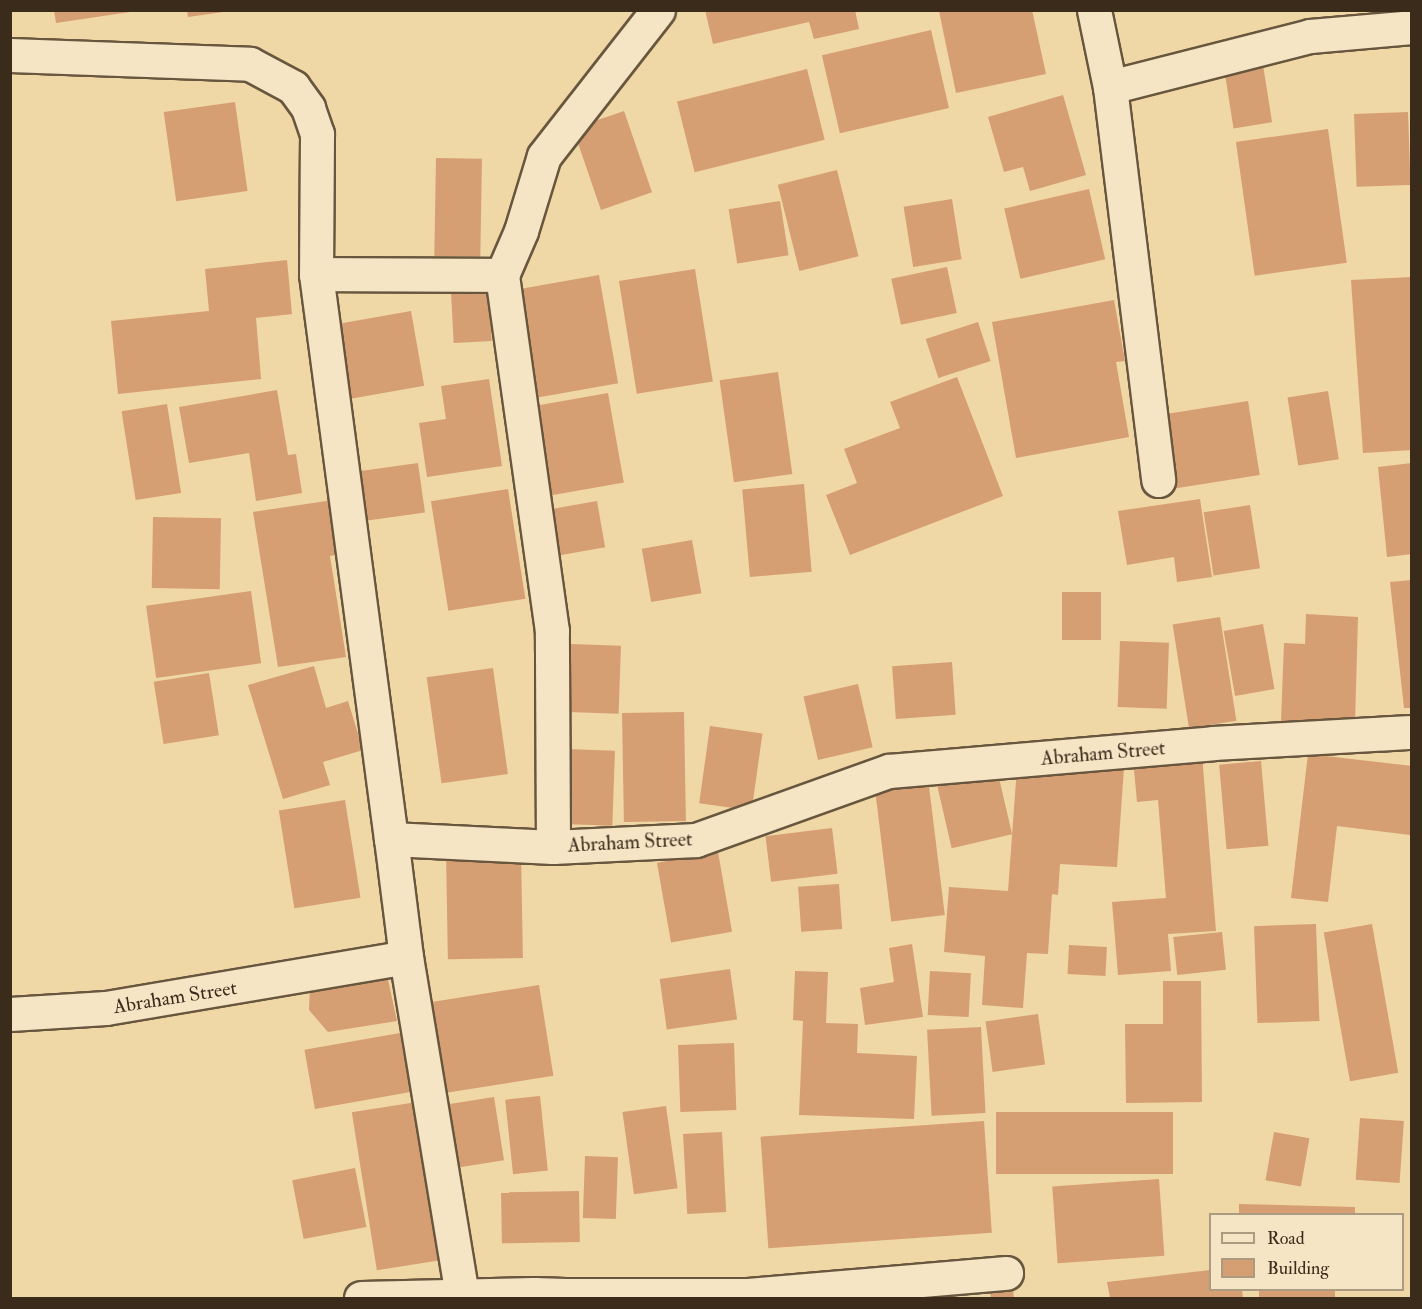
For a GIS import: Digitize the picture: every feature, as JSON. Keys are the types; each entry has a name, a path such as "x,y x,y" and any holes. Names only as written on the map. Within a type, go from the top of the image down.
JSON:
{"street":[{"path":"553,847 552,631 502,276 521,231 544,156 658,10"},
{"path":"1094,10 1110,87 1158,480"},
{"path":"1110,87 1310,36 1412,27"},
{"path":"10,55 229,61 268,71 293,87 308,108 317,134 316,274 406,957 462,1296"},
{"path":"316,274 502,276"},
{"name":"Abraham Street","path":"391,838 553,847 696,840 889,771 1213,743 1412,732"},
{"name":"Abraham Street","path":"10,1014 106,1008 406,957"},
{"path":"361,1299 462,1296 748,1295 1006,1273"}],"building":[{"path":"54,10 130,10 130,12 56,23"},
{"path":"187,10 223,10 223,12 188,17"},
{"path":"705,10 855,10 859,29 814,39 809,22 713,44"},
{"path":"1032,10 1046,74 956,93 939,11"},
{"path":"931,30 949,108 840,133 822,55"},
{"path":"1263,65 1272,122 1234,128 1224,71"},
{"path":"807,69 825,140 695,172 677,101"},
{"path":"1063,95 1086,175 1030,191 1023,167 1004,172 988,117"},
{"path":"235,102 248,191 176,201 164,112"},
{"path":"624,111 652,192 601,210 573,129"},
{"path":"1408,112 1411,185 1357,187 1354,114"},
{"path":"1328,129 1347,263 1255,276 1236,142"},
{"path":"436,158 482,159 480,257 434,256"},
{"path":"837,170 859,256 799,271 778,185"},
{"path":"1089,189 1105,259 1020,279 1004,209"},
{"path":"952,199 962,259 913,267 904,207"},
{"path":"780,201 789,255 737,263 729,209"},
{"path":"287,260 292,314 256,318 261,379 118,394 111,321 209,311 205,269"},
{"path":"947,267 957,313 901,325 891,279"},
{"path":"695,269 713,382 637,394 619,281"},
{"path":"599,275 618,383 536,398 517,289"},
{"path":"1412,277 1412,450 1363,453 1351,280"},
{"path":"489,291 492,341 454,343 451,293"},
{"path":"1114,300 1125,361 1116,362 1129,437 1016,458 992,322"},
{"path":"411,311 424,386 346,400 333,325"},
{"path":"978,322 991,361 938,378 926,339"},
{"path":"778,372 792,474 734,482 720,380"},
{"path":"957,377 1003,496 850,555 826,495 857,483 844,449 900,428 890,402"},
{"path":"489,379 502,466 427,477 419,423 446,419 441,386"},
{"path":"277,390 288,455 296,454 302,493 256,501 249,453 189,463 179,407"},
{"path":"1328,391 1339,459 1298,466 1288,397"},
{"path":"608,393 624,483 546,496 530,407"},
{"path":"1248,401 1260,475 1175,489 1163,414"},
{"path":"167,404 181,493 136,500 122,411"},
{"path":"418,463 425,513 368,521 361,471"},
{"path":"1412,463 1412,554 1387,557 1378,467"},
{"path":"804,484 812,572 750,577 742,489"},
{"path":"508,489 525,599 448,611 431,501"},
{"path":"1200,499 1212,577 1177,582 1174,557 1127,565 1118,511"},
{"path":"333,500 342,554 330,556 346,657 278,667 253,512"},
{"path":"597,501 605,547 550,557 542,511"},
{"path":"1250,505 1260,568 1214,576 1204,512"},
{"path":"153,517 221,518 220,589 152,588"},
{"path":"692,540 701,593 651,602 642,549"},
{"path":"1412,580 1412,708 1404,708 1390,582"},
{"path":"251,591 261,663 156,678 146,606"},
{"path":"1062,592 1101,592 1101,640 1062,640"},
{"path":"1306,614 1358,617 1355,724 1281,721 1284,643 1305,644"},
{"path":"1220,617 1236,721 1189,728 1173,625"},
{"path":"1263,624 1274,689 1235,696 1224,631"},
{"path":"1120,641 1169,643 1167,709 1118,707"},
{"path":"570,644 621,646 619,714 568,712"},
{"path":"952,662 956,715 896,719 892,666"},
{"path":"314,666 326,708 348,701 363,750 323,762 330,785 283,799 248,685"},
{"path":"493,668 508,774 442,783 427,677"},
{"path":"209,673 219,735 164,744 154,682"},
{"path":"858,684 873,747 818,760 803,697"},
{"path":"684,712 686,821 624,822 622,713"},
{"path":"710,726 762,733 752,811 699,803"},
{"path":"565,749 615,751 612,826 562,824"},
{"path":"1202,754 1216,931 1168,934 1171,971 1118,975 1112,902 1166,898 1158,800 1137,802 1133,759"},
{"path":"1308,754 1412,766 1410,835 1337,826 1328,902 1291,898"},
{"path":"1261,761 1268,846 1227,849 1219,765"},
{"path":"1060,764 1124,768 1117,867 1060,864 1058,895 1052,894 1048,954 1027,953 1023,1008 982,1005 985,956 944,952 949,887 1008,891 1017,767"},
{"path":"997,769 1012,834 952,848 937,783"},
{"path":"928,778 945,915 891,922 874,785"},
{"path":"345,800 360,898 294,908 279,810"},
{"path":"832,828 838,874 771,882 765,836"},
{"path":"521,850 523,958 448,959 446,851"},
{"path":"718,852 732,932 671,943 657,863"},
{"path":"839,884 842,929 801,932 798,887"},
{"path":"1316,924 1319,1021 1257,1023 1254,926"},
{"path":"1372,924 1398,1073 1350,1081 1324,933"},
{"path":"1222,932 1226,970 1177,975 1173,937"},
{"path":"912,944 923,1017 865,1025 860,988 894,982 889,948"},
{"path":"1069,945 1107,947 1105,976 1067,974"},
{"path":"730,969 737,1020 667,1029 660,979"},
{"path":"795,971 828,972 826,1023 858,1024 857,1053 917,1056 914,1119 799,1115 803,1021 793,1020"},
{"path":"930,971 971,973 969,1017 928,1015"},
{"path":"387,975 397,1021 328,1032 309,1010 310,985"},
{"path":"1163,981 1201,981 1202,1102 1126,1103 1125,1024 1163,1024"},
{"path":"539,985 553,1076 445,1093 430,1002"},
{"path":"1038,1014 1045,1065 993,1072 986,1021"},
{"path":"981,1027 986,1113 932,1116 927,1030"},
{"path":"400,1033 410,1092 315,1109 304,1050"},
{"path":"734,1043 736,1110 680,1112 678,1045"},
{"path":"540,1096 548,1171 513,1174 505,1100"},
{"path":"494,1097 504,1160 449,1169 439,1106"},
{"path":"417,1102 442,1260 377,1270 352,1112"},
{"path":"666,1106 678,1188 634,1194 622,1112"},
{"path":"996,1112 1173,1112 1173,1174 996,1174"},
{"path":"1360,1118 1404,1121 1400,1183 1356,1180"},
{"path":"984,1121 992,1233 768,1248 761,1137"},
{"path":"722,1132 726,1212 687,1214 683,1134"},
{"path":"1274,1132 1309,1138 1301,1187 1265,1180"},
{"path":"585,1156 618,1157 616,1219 583,1218"},
{"path":"355,1168 366,1227 304,1239 292,1180"},
{"path":"1159,1179 1164,1256 1058,1263 1052,1186"},
{"path":"579,1191 580,1242 502,1243 501,1192"},
{"path":"1239,1204 1355,1207 1355,1213 1239,1213"},
{"path":"1209,1270 1209,1291 1242,1291 1243,1298 1110,1298 1107,1282"},
{"path":"1013,1290 1014,1298 991,1298 990,1292"},
{"path":"1259,1291 1335,1291 1335,1298 1259,1298"}]}
